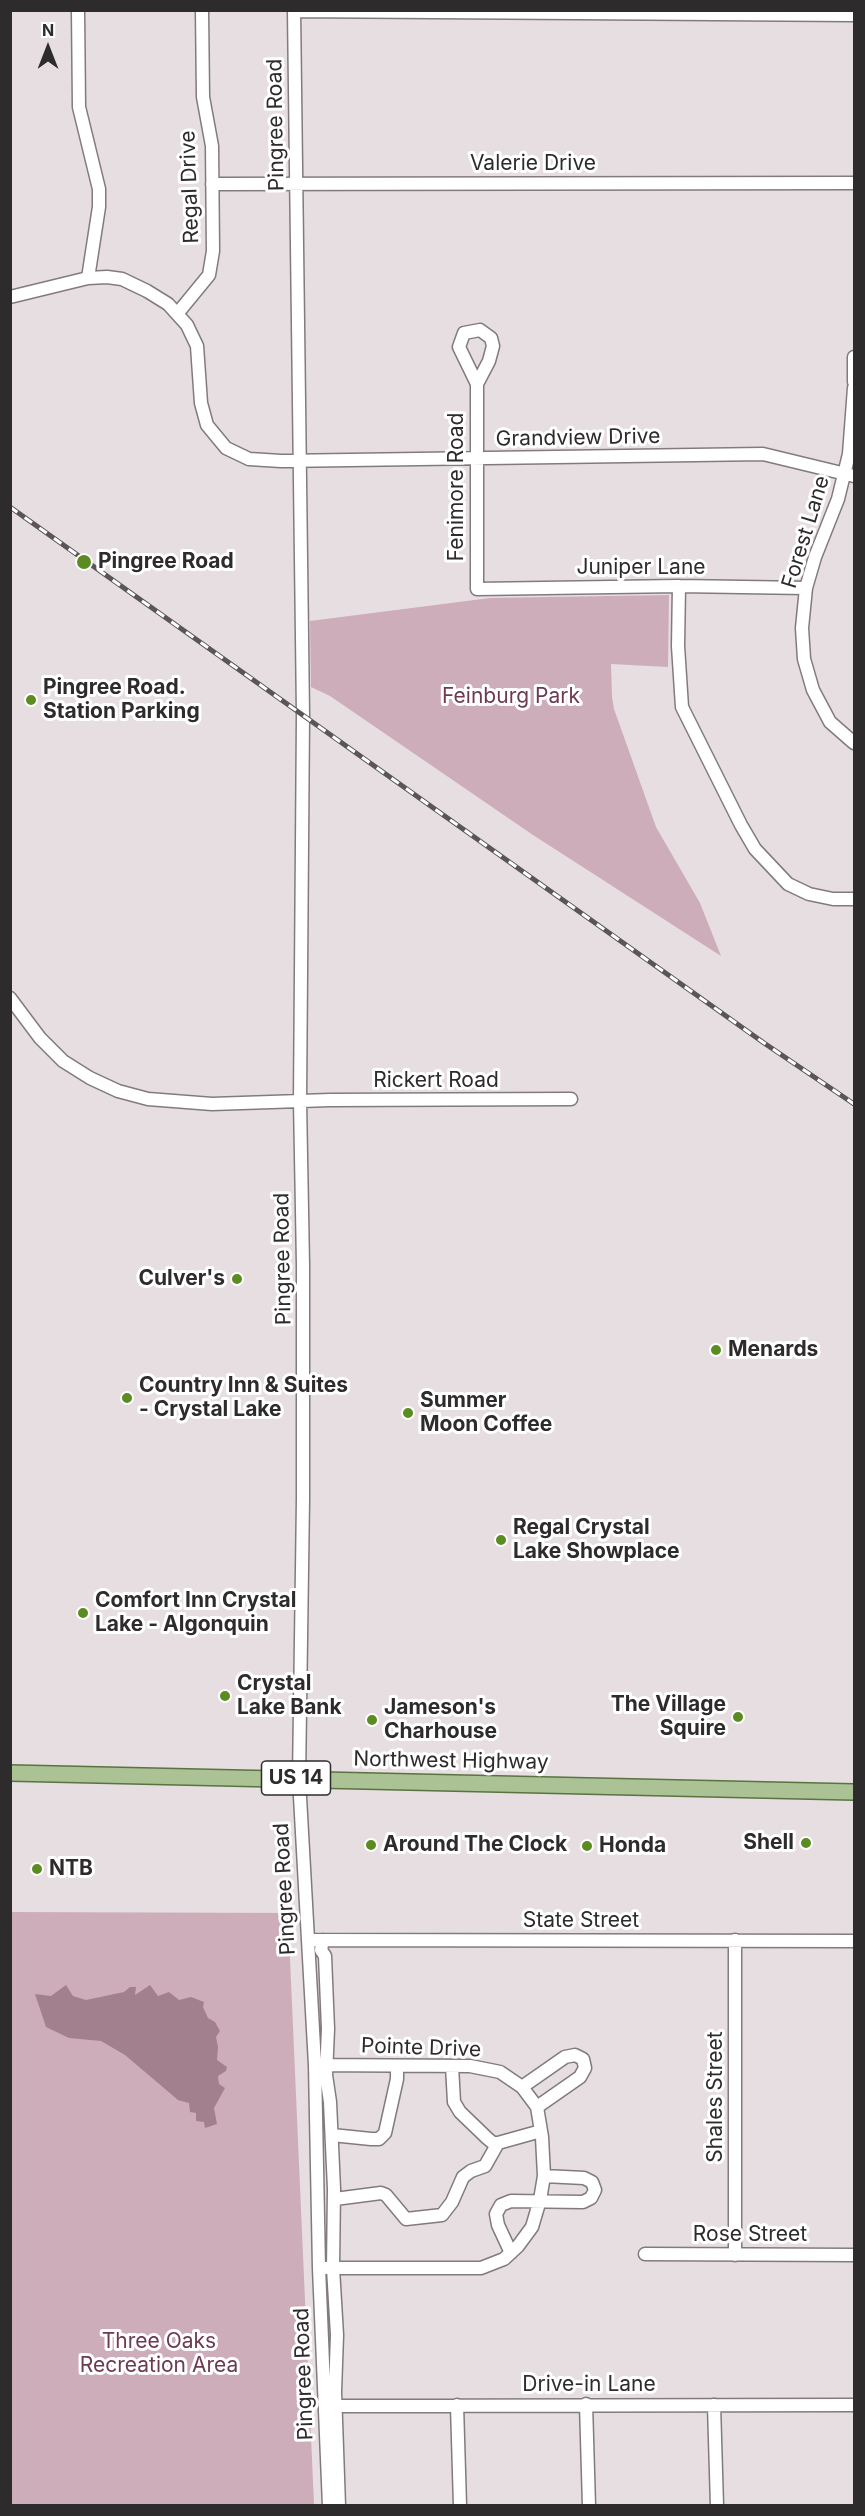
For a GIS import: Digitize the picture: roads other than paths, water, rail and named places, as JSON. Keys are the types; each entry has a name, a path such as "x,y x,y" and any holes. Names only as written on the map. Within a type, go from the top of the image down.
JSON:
{"main road":[{"name":"Northwest Highway","path":"10,1773 855,1792"}],"street":[{"path":"78,10 79,107 99,189 99,207 88,278"},
{"name":"Regal Drive","path":"177,314 209,275 213,251 212,146 203,97 202,10"},
{"path":"294,11 855,15"},
{"name":"Pingree Road","path":"294,11 303,715 300,1101 303,1499 299,1779 307,1940 320,2066 319,2268 330,2406 328,2505"},
{"name":"Valerie Drive","path":"212,184 855,183"},
{"name":"Grandview Drive","path":"10,297 88,278 107,277 122,279 168,304 192,333 197,346 202,412 212,434 232,452 249,459 281,462 763,454 849,475"},
{"path":"854,357 855,382"},
{"name":"Fenimore Road","path":"477,384 477,589"},
{"name":"Forest Lane","path":"855,388 849,475 815,557 806,588 802,628 804,659 813,690 830,722 855,743"},
{"path":"679,586 678,646 682,706 741,825 755,849 788,884 809,894 833,900 855,899"},
{"name":"Juniper Lane","path":"477,589 679,586 806,588"},
{"name":"Rickert Road","path":"10,998 40,1038 63,1061 90,1078 118,1091 148,1099 212,1104 571,1099"},
{"name":"State Street","path":"307,1940 855,1941"},
{"name":"Shales Street","path":"735,1940 735,2254"},
{"path":"323,1941 321,1950 325,1956 328,2030 320,2066 332,2135 333,2268 337,2335 330,2406 339,2505"},
{"path":"522,2087 565,2057 575,2055 583,2059 585,2068 580,2077 537,2107"},
{"name":"Pointe Drive","path":"319,2268 481,2268 504,2259 532,2227 544,2176 537,2107 522,2087 500,2072 470,2066 320,2066"},
{"path":"332,2135 379,2139 385,2133 397,2079 397,2066"},
{"path":"452,2066 454,2102 460,2112 493,2143 498,2144 541,2131"},
{"path":"334,2199 381,2193 386,2195 406,2219 442,2216 452,2202 463,2177 485,2166 498,2144"},
{"path":"511,2253 498,2225 496,2214 501,2205 511,2201 583,2202 591,2198 595,2190 592,2182 584,2178 544,2176"},
{"name":"Rose Street","path":"645,2254 855,2254"},
{"path":"457,2404 460,2505"},
{"path":"586,2404 589,2505"},
{"path":"714,2405 717,2505"},
{"name":"Drive-in Lane","path":"330,2406 855,2405"}],"railway":[{"path":"10,507 764,1043 854,1104"}],"place":[{"name":"Pingree Road","path":"84,562"},
{"name":"Pingree Road. Station Parking","path":"31,700"},
{"name":"Culver's","path":"237,1279"},
{"name":"Menards","path":"716,1350"},
{"name":"Country Inn & Suites - Crystal Lake","path":"127,1398"},
{"name":"Summer Moon Coffee","path":"408,1413"},
{"name":"Regal Crystal Lake Showplace","path":"501,1540"},
{"name":"Comfort Inn Crystal Lake - Algonquin","path":"83,1613"},
{"name":"Crystal Lake Bank","path":"225,1696"},
{"name":"The Village Squire","path":"738,1717"},
{"name":"Jameson's Charhouse","path":"372,1720"},
{"name":"Shell","path":"806,1843"},
{"name":"Around The Clock","path":"371,1845"},
{"name":"Honda","path":"587,1846"},
{"name":"NTB","path":"37,1869"}],"park label":[{"name":"Feinburg Park","path":"511,697"},
{"name":"Three Oaks Recreation Area","path":"159,2354"}]}
